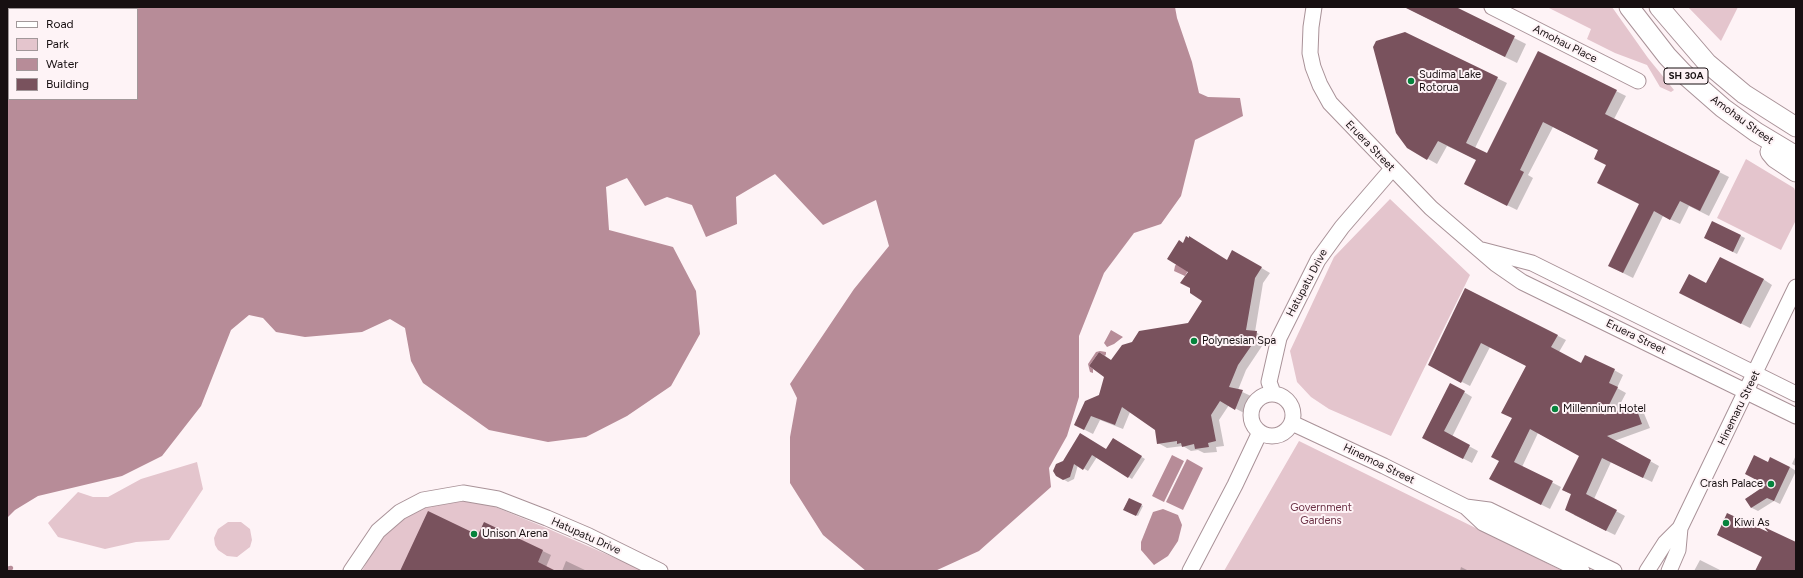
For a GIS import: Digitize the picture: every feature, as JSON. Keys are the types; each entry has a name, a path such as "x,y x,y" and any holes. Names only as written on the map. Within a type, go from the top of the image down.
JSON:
{"main road":[{"name":"Amohau Street","path":"1628,7 1667,56 1683,73 1723,108 1756,132 1796,156"},
{"name":"Amohau Street","path":"1659,7 1712,67 1744,94 1796,128"},
{"path":"1756,132 1775,158 1796,172"}],"street":[{"name":"Eruera Street","path":"1314,7 1311,27 1310,53 1313,67 1320,85 1340,114 1431,208 1510,275 1522,282 1796,416"},
{"name":"Amohau Place","path":"1492,7 1638,81"},
{"name":"Hatupatu Drive","path":"1273,393 1269,382 1280,338 1318,260 1346,222 1392,169"},
{"name":"Eruera Street","path":"1481,250 1532,263 1796,394"},
{"name":"Hinemaru Street","path":"1647,571 1665,543 1680,528 1796,288"},
{"path":"1273,393 1282,396 1291,405 1293,411 1292,423 1289,428 1278,435 1265,435 1260,432 1252,420 1253,406 1262,396 1273,393"},
{"name":"Hinemoa Street","path":"1292,423 1384,466 1466,507 1483,523 1582,571"},
{"path":"1190,571 1235,485 1260,432"},
{"name":"Hatupatu Drive","path":"351,571 378,531 400,512 423,500 463,493 498,499 589,536 660,571"},
{"name":"Hinemoa Street","path":"1466,507 1489,510 1614,571"},
{"name":"Hinemaru Street","path":"1670,571 1678,550 1680,528"}],"green space":[{"path":"1547,7 1612,7 1648,58 1674,90 1671,92 1660,87 1647,65 1615,53 1587,39 1591,29"},
{"path":"1688,7 1738,7 1721,41"},
{"path":"1746,159 1794,188 1796,193 1796,220 1781,250 1717,218"},
{"path":"1390,199 1470,275 1391,436 1329,409 1311,397 1297,382 1290,351 1334,257"},
{"name":"Government Gardens","path":"1299,441 1563,571 1224,571"},
{"path":"197,462 203,489 169,540 136,542 105,549 58,537 48,523 78,492 93,497 108,497 141,479"},
{"name":"Unison Arena","path":"452,501 483,502 645,571 362,571 378,541 411,510"},
{"path":"228,522 241,522 250,529 252,540 250,547 237,557 227,556 218,550 215,545 214,538 218,529"}],"water":[{"path":"7,7 1175,7 1177,18 1192,62 1199,93 1208,97 1240,98 1243,116 1195,140 1181,196 1161,224 1134,233 1104,273 1079,336 1079,397 1067,436 1049,468 1051,487 979,551 935,571 866,571 823,535 790,483 790,437 797,398 790,384 854,289 889,246 876,200 823,225 775,174 736,197 737,224 706,237 692,205 667,197 645,206 627,178 606,187 609,230 673,247 696,291 700,334 671,386 627,416 586,437 548,442 489,430 423,383 411,361 405,328 390,319 362,332 305,337 276,332 263,318 249,315 231,330 201,406 162,456 122,476 38,496 15,510 7,518"},
{"path":"1184,252 1190,267 1185,276 1174,271 1175,266"},
{"path":"1111,330 1123,337 1107,347 1104,343"},
{"path":"1100,351 1106,352 1106,354 1105,356 1099,352 1089,366 1093,369 1093,373 1090,372 1088,364 1096,352"},
{"path":"1172,455 1184,461 1164,502 1152,496"},
{"path":"1187,459 1203,468 1183,510 1166,502"},
{"path":"1163,509 1178,515 1182,525 1178,541 1168,556 1154,565 1141,550 1141,542 1153,512"}],"building":[{"path":"1404,7 1456,7 1515,36 1505,57"},
{"path":"1405,32 1498,77 1466,143 1487,153 1538,51 1617,90 1605,114 1720,171 1700,211 1680,201 1670,220 1654,211 1623,273 1608,266 1639,204 1597,183 1606,165 1594,159 1598,150 1543,122 1520,170 1524,172 1507,206 1464,184 1476,160 1438,141 1427,160 1407,148 1396,133 1373,47 1376,41"},
{"path":"1712,221 1741,235 1733,252 1704,238"},
{"name":"Polynesian Spa","path":"1186,236 1189,238 1189,236 1227,260 1232,250 1262,267 1255,278 1246,330 1257,331 1256,339 1238,365 1229,387 1243,390 1235,410 1220,401 1211,415 1216,441 1208,443 1209,447 1195,449 1194,444 1182,447 1181,443 1177,444 1177,441 1157,444 1155,430 1122,407 1115,425 1091,416 1084,430 1074,425 1085,401 1099,395 1104,377 1089,366 1099,352 1111,360 1122,345 1132,342 1139,331 1188,323 1202,301 1190,293 1190,288 1180,283 1188,272 1167,259 1179,240 1183,243"},
{"path":"1720,257 1764,279 1741,324 1679,293 1689,274 1706,283"},
{"name":"Millennium Hotel","path":"1465,288 1558,335 1551,347 1581,363 1585,355 1615,369 1609,383 1618,387 1604,415 1635,405 1642,424 1607,436 1651,460 1643,478 1602,458 1586,494 1617,510 1606,531 1565,510 1571,494 1562,490 1579,456 1530,429 1514,462 1553,481 1541,505 1489,479 1499,461 1491,457 1512,418 1501,413 1526,366 1481,343 1461,383 1428,365"},
{"path":"1450,383 1465,391 1444,431 1470,445 1463,459 1422,438"},
{"path":"1080,433 1106,449 1113,438 1142,456 1128,478 1092,455 1083,470 1074,464 1070,477 1063,480 1056,476 1053,471 1056,464 1063,461"},
{"path":"1754,455 1768,462 1770,457 1790,467 1774,501 1767,498 1751,508 1745,499 1766,485 1745,474"},
{"path":"1129,498 1142,504 1136,516 1123,510"},
{"path":"428,511 478,535 484,522 543,550 538,562 556,571 400,571"},
{"path":"1727,513 1768,532 1764,527 1796,542 1796,571 1755,571 1762,557 1717,535"}],"waterway":[{"path":"7,569 11,568"}],"place":[{"name":"Sudima Lake Rotorua","path":"1411,81"},
{"name":"Polynesian Spa","path":"1194,341"},
{"name":"Millennium Hotel","path":"1555,409"},
{"name":"Crash Palace","path":"1771,484"},
{"name":"Kiwi As","path":"1726,523"},
{"name":"Unison Arena","path":"474,534"}]}
